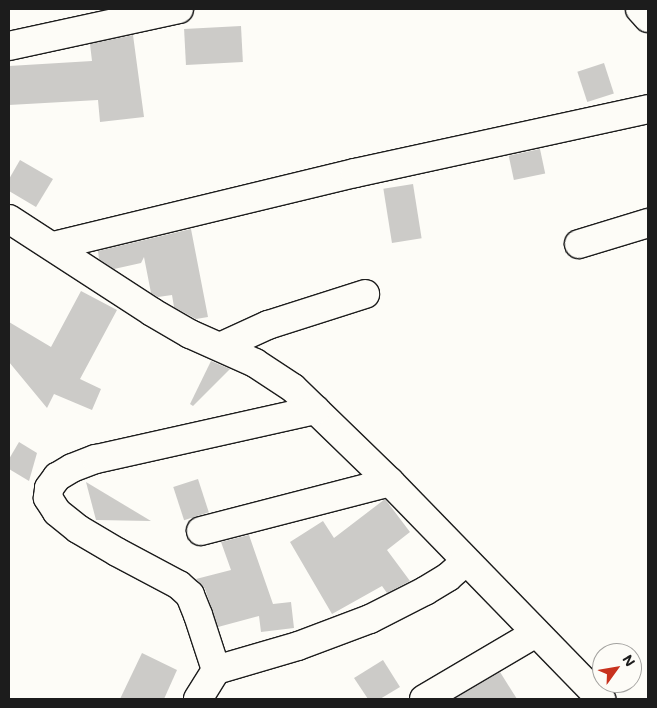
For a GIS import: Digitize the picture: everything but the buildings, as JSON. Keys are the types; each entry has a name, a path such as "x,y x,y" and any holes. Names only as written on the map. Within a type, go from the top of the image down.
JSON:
{"street":[{"path":"9,46 179,9"},
{"path":"640,9 648,18"},
{"path":"53,246 355,172 648,109"},
{"path":"9,219 152,312 190,334 222,346 273,373 316,410 390,482 465,562 601,699"},
{"path":"579,244 648,223"},
{"path":"222,346 268,325 365,294"},
{"path":"216,670 190,595 180,585 78,529 57,512 48,498 49,488 57,477 72,468 96,459 316,410"},
{"path":"201,530 390,482"},
{"path":"198,699 216,670 298,646 370,619 425,591 448,577 465,562"},
{"path":"424,699 536,633"}]}
